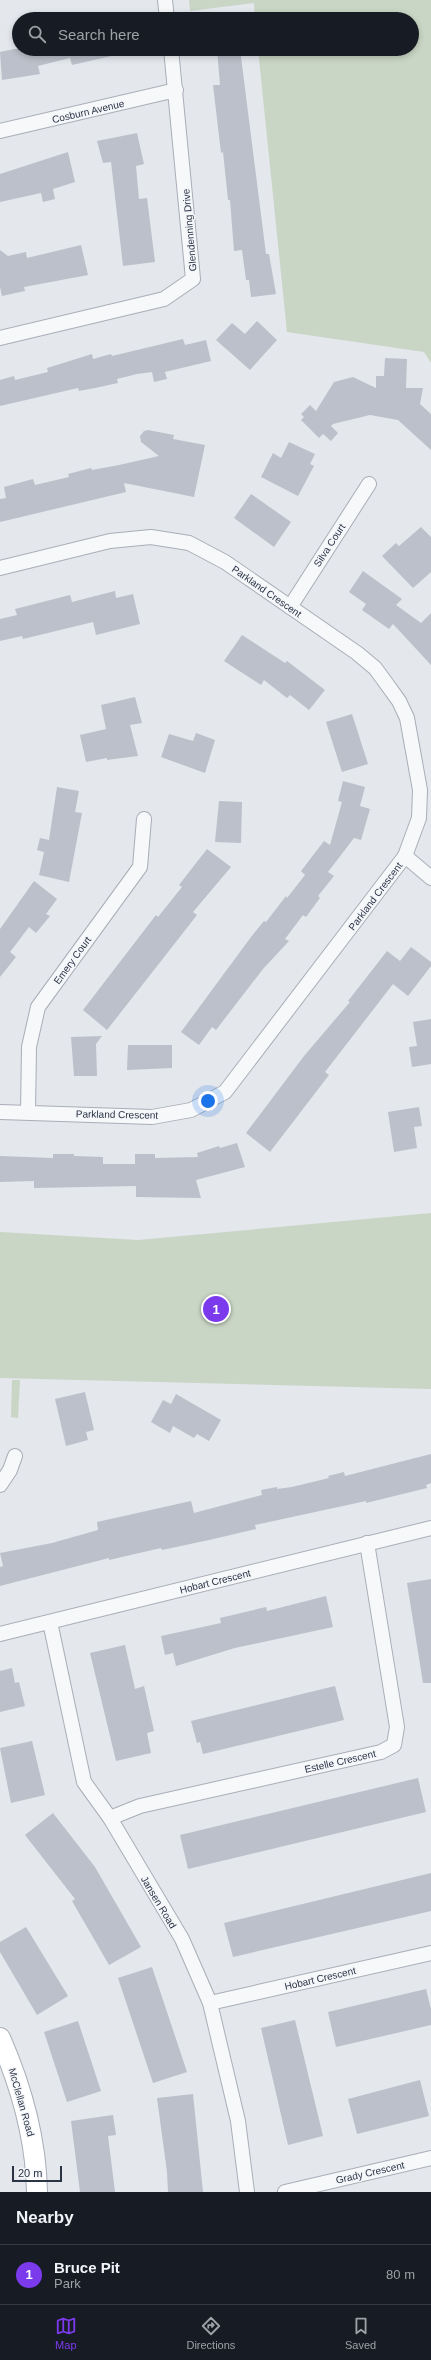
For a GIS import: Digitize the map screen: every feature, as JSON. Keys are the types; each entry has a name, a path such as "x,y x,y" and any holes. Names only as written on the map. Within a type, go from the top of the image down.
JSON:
{"street":[{"path":"165,0 166,12"},
{"name":"Glendenning Drive","path":"0,338 164,299 193,279 172,56"},
{"name":"Cosburn Avenue","path":"0,131 176,90"},
{"name":"Silva Court","path":"290,607 369,484"},
{"name":"Parkland Crescent","path":"0,568 110,541 151,537 189,543 225,562 357,653 375,668 399,701 407,718 420,790 419,818 405,856 225,1092 191,1110 152,1117 0,1112"},
{"name":"Emery Court","path":"28,1112 29,1046 38,1007 140,867 144,820"},
{"path":"405,856 431,878"},
{"path":"0,1485 10,1470 15,1456"},
{"name":"Hobart Crescent","path":"0,1634 431,1528"},
{"name":"Estelle Crescent","path":"110,1818 140,1806 381,1752 394,1745 397,1727 367,1543"},
{"name":"Jansen Road","path":"50,1622 84,1782 110,1818 182,1939 210,2003 238,2121 247,2192"},
{"name":"Hobart Crescent","path":"210,2003 431,1952"},
{"name":"McClellan Road","path":"0,2038 11,2062 30,2123 36,2164 37,2192"},
{"name":"Grady Crescent","path":"285,2192 431,2158"}],"green space":[{"path":"189,0 431,0 431,363 424,352 287,332 259,56 419,56 419,12 255,12 254,3 190,11"},
{"path":"431,1213 431,1389 0,1378 0,1232 138,1240"},
{"path":"12,1380 20,1380 18,1418 11,1417"}],"building":[{"path":"12,49 12,56 112,56 72,65 70,58 38,66 40,74 2,80 0,52"},
{"path":"218,56 241,56 266,254 269,254 276,294 251,297 249,280 246,280 242,250 234,251 230,200 228,200 223,152 221,153 213,85 220,85"},
{"path":"137,133 144,164 136,166 139,199 147,198 155,262 123,266 111,162 103,163 97,141"},
{"path":"68,152 75,182 53,189 55,199 43,202 41,193 0,202 0,174"},
{"path":"81,245 88,275 24,287 25,291 2,296 0,287 0,250 8,256 26,252 27,258"},
{"path":"257,321 277,340 250,370 216,340 232,323 245,334"},
{"path":"183,339 185,345 206,340 211,361 165,372 167,379 154,382 152,372 137,374 117,379 118,383 79,391 78,388 0,406 0,380 14,376 15,380 48,372 47,368 92,354 93,359 111,354 112,356"},
{"path":"385,358 407,359 406,388 423,388 420,404 431,414 431,450 398,420 370,415 333,424 331,426 338,433 331,441 323,434 319,438 301,420 304,417 301,414 310,405 316,411 334,382 353,377 376,388 376,376 384,376"},
{"path":"148,430 174,435 173,439 205,445 194,497 124,483 126,492 0,522 0,499 6,498 4,487 33,479 35,485 69,477 68,474 91,468 92,470 159,456 141,442 140,436 144,431"},
{"path":"289,442 315,454 310,464 314,466 298,496 261,477 273,453 281,458"},
{"path":"251,494 291,522 274,547 234,518"},
{"path":"421,527 431,537 431,572 413,588 382,556 396,543 399,546"},
{"path":"363,571 402,599 396,605 421,623 431,613 431,665 393,624 389,629 362,610 366,604 349,592"},
{"path":"115,591 116,598 133,594 140,624 96,635 93,622 23,639 22,636 0,641 0,619 17,615 15,609 70,595 72,602"},
{"path":"242,635 285,663 287,661 325,690 309,710 290,695 287,698 264,680 261,685 224,661"},
{"path":"135,697 142,723 130,725 138,756 107,760 107,758 86,762 80,735 106,729 101,705"},
{"path":"352,714 368,764 342,772 326,722"},
{"path":"196,733 215,740 205,773 161,757 169,734 193,741"},
{"path":"343,781 365,787 360,806 370,809 361,840 354,838 328,872 334,876 318,896 320,898 306,917 303,915 285,939 289,941 263,969 216,1030 212,1027 199,1045 181,1032 251,937 264,921 266,922 286,896 287,898 305,875 301,871 324,841 330,845 342,802 338,801"},
{"path":"57,787 79,791 75,812 82,813 69,882 39,875 44,852 37,850 40,838 49,840"},
{"path":"219,801 242,802 241,843 215,842"},
{"path":"207,849 231,867 193,912 197,915 107,1030 83,1010 156,915 158,917 182,887 179,885"},
{"path":"34,881 57,899 46,914 50,916 36,933 29,927 10,952 16,957 0,977 0,929"},
{"path":"411,947 431,962 431,966 408,996 393,984 325,1072 329,1075 270,1152 246,1133 304,1056 350,1002 348,1001 387,951 400,961"},
{"path":"431,1019 431,1064 412,1067 409,1047 417,1046 413,1022"},
{"path":"102,1036 96,1044 97,1076 74,1076 71,1037"},
{"path":"128,1045 172,1045 172,1068 127,1070"},
{"path":"419,1107 422,1126 414,1127 417,1148 394,1152 388,1112"},
{"path":"237,1143 245,1167 196,1180 201,1198 136,1197 136,1186 34,1188 34,1181 0,1182 0,1156 53,1158 53,1154 74,1154 74,1156 103,1157 103,1164 135,1164 135,1154 155,1154 155,1158 198,1157 197,1153 219,1146 220,1148"},
{"path":"85,1392 94,1430 86,1432 88,1440 66,1446 55,1399"},
{"path":"176,1394 221,1420 209,1441 197,1434 194,1438 173,1426 170,1433 151,1422 163,1400 171,1404"},
{"path":"431,1454 431,1483 426,1485 427,1488 366,1503 366,1501 255,1525 256,1529 209,1540 162,1550 161,1548 109,1560 109,1558 0,1586 0,1567 3,1566 0,1553 52,1543 98,1530 97,1522 191,1501 194,1513 262,1495 261,1490 277,1487 277,1489 292,1487 329,1478 328,1476 344,1472 345,1476"},
{"path":"431,1579 431,1683 423,1683 407,1583"},
{"path":"326,1596 333,1627 235,1648 176,1666 173,1653 165,1655 161,1636 221,1623 220,1618 266,1607 267,1611"},
{"path":"125,1645 135,1689 144,1686 154,1731 147,1733 151,1753 116,1761 90,1653"},
{"path":"12,1668 15,1683 19,1682 25,1706 0,1712 0,1671"},
{"path":"335,1686 344,1720 203,1754 200,1742 197,1743 191,1721"},
{"path":"32,1741 45,1795 11,1803 0,1748"},
{"path":"418,1778 426,1812 188,1869 180,1835"},
{"path":"53,1813 95,1867 141,1947 109,1965 72,1901 75,1899 25,1835"},
{"path":"431,1873 431,1911 233,1957 224,1923"},
{"path":"26,1927 68,1996 37,2015 0,1952 0,1942"},
{"path":"152,1967 187,2072 153,2083 118,1978"},
{"path":"426,1989 431,2009 431,2025 336,2047 328,2012"},
{"path":"295,2020 323,2136 288,2145 261,2028"},
{"path":"78,2021 101,2091 67,2102 44,2032"},
{"path":"420,2080 429,2116 357,2134 348,2099"},
{"path":"193,2094 203,2192 168,2192 167,2172 157,2098"},
{"path":"113,2115 116,2135 108,2136 115,2192 80,2192 71,2121"}],"place":[{"name":"Bruce Pit","path":"216,1309"}]}
